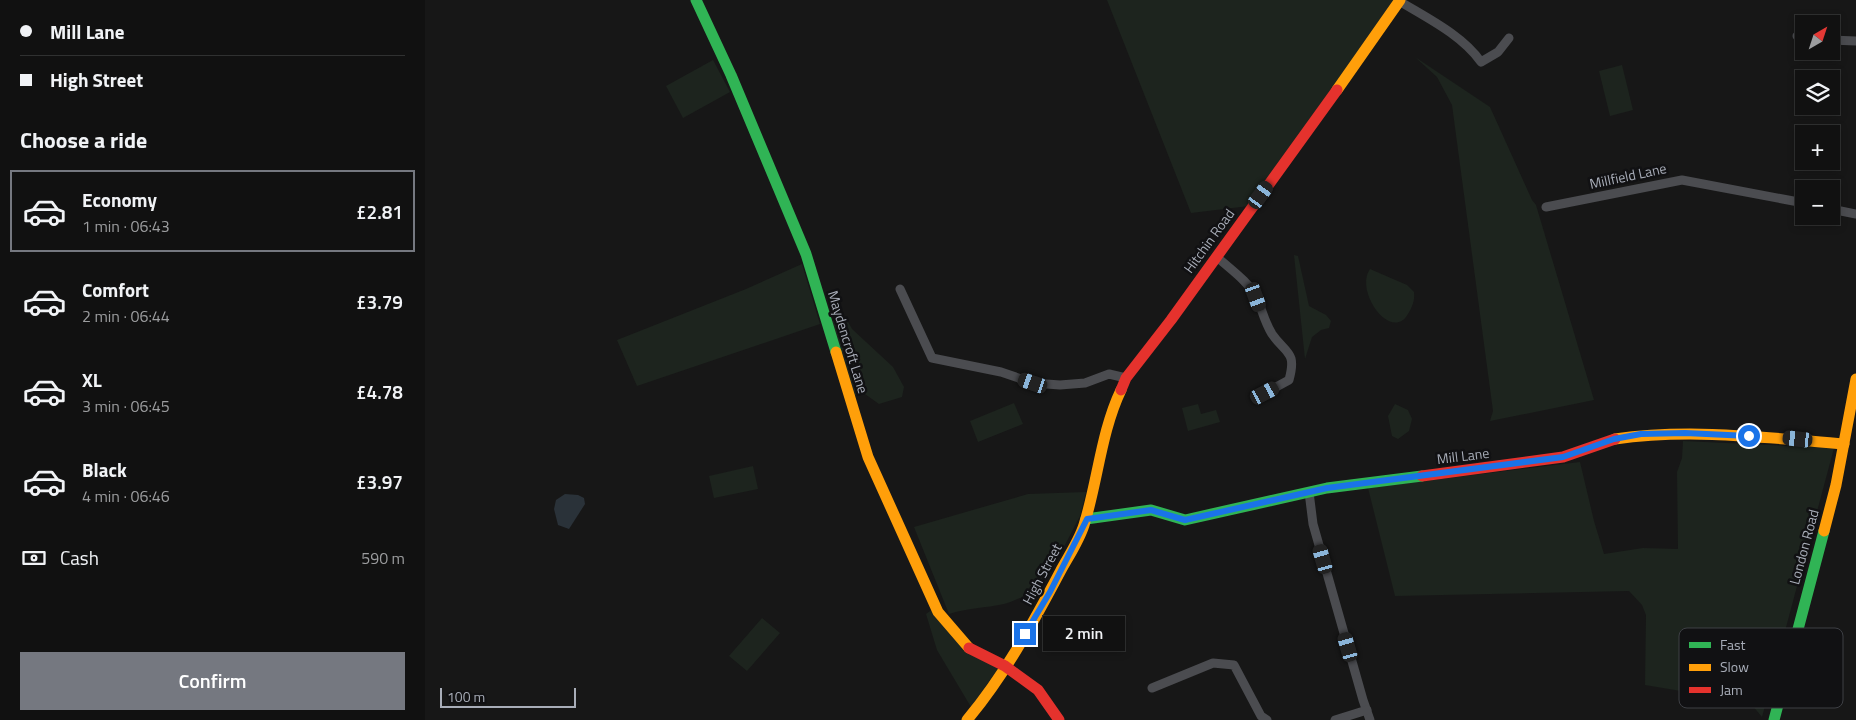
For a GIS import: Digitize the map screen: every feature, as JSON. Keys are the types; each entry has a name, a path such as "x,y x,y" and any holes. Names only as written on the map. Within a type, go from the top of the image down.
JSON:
{"street":[{"name":"Maydencroft Lane","path":"696,0 731,75 806,254 868,457 938,612 967,647 1005,666 1038,690 1059,720"},
{"path":"1400,0 1460,40 1473,51 1481,62 1498,52 1509,38"},
{"name":"Hitchin Road","path":"1087,519 1110,412 1126,378 1217,257 1366,52 1400,0"},
{"path":"1840,41 1856,42"},
{"name":"Millfield Lane","path":"1546,207 1682,180 1795,201"},
{"path":"1840,211 1856,214"},
{"path":"1217,257 1241,278 1256,297 1273,334 1290,355 1292,367 1289,380 1265,393"},
{"path":"900,290 932,358 1001,372 1033,383 1060,385 1085,383 1109,374 1126,378"},
{"name":"London Road","path":"1798,628 1836,484 1856,379"},
{"name":"Mill Lane","path":"1087,519 1151,510 1185,520 1309,492 1563,457 1614,439 1641,434 1741,435 1844,444"},
{"path":"1309,492 1313,524 1371,720"},
{"name":"High Street","path":"967,720 1005,666 1050,592 1087,519"},
{"path":"1152,688 1213,663 1234,665 1261,716 1267,720"},
{"path":"1335,720 1367,710"}],"shaded area":[{"path":"1107,0 1394,0 1249,206 1191,213"},
{"path":"1415,57 1490,107 1536,205 1594,400 1490,421 1493,411 1452,105 1437,77"},
{"path":"713,60 730,92 683,118 666,86"},
{"path":"1622,65 1633,110 1610,116 1599,71"},
{"path":"1294,255 1298,256 1309,306 1326,315 1331,321 1329,328 1321,330 1312,337 1305,359"},
{"path":"802,264 820,324 637,386 617,340 746,289"},
{"path":"1370,269 1407,285 1414,292 1412,306 1408,314 1401,321 1393,322 1384,318 1371,301 1366,278"},
{"path":"840,316 846,318 852,329 893,367 904,387 902,397 879,404 865,394 852,396 832,321"},
{"path":"1014,403 1023,424 978,442 970,421"},
{"path":"1198,404 1201,414 1216,410 1220,422 1188,431 1182,408"},
{"path":"1395,404 1408,410 1412,419 1409,431 1398,439 1392,436 1388,416"},
{"path":"1683,441 1834,448 1786,628 1679,628 1679,691 1645,685 1646,615 1642,605 1629,591 1395,596 1368,488 1580,462 1604,554 1643,548 1678,549 1677,472 1682,458"},
{"path":"753,466 758,489 714,498 709,476"},
{"path":"1086,492 1080,516 1039,595 1030,595 1004,604 949,614 914,527 1028,494"},
{"path":"565,494 578,495 584,498 585,504 569,529 558,525 554,509 556,500"},
{"path":"933,609 955,640 999,667 971,707 937,650 926,614"},
{"path":"762,618 780,633 747,671 729,656"},
{"path":"1754,708 1764,708 1762,717"}],"traffic: fast":[{"path":"696,0 731,75 806,254 836,352"},
{"path":"1086,519 1151,510 1185,520 1327,488 1422,476"},
{"path":"1798,628 1824,531"},
{"path":"1774,720 1777,708"}],"traffic: slow":[{"path":"1337,90 1400,0"},
{"path":"836,352 868,457 938,612 969,648"},
{"path":"1824,531 1836,485 1856,379"},
{"path":"967,720 981,703 1017,649 1079,537 1089,508 1104,439 1121,390"},
{"path":"1615,439 1672,434 1701,434 1844,444"}],"traffic: jam":[{"path":"1121,390 1126,378 1171,320 1337,90"},
{"path":"1422,476 1563,457 1615,439"},
{"path":"969,648 1005,666 1038,690 1059,720"}],"route":[{"path":"1025,634 1036,618 1087,519 1151,510 1185,520 1327,488 1563,457 1614,439 1641,434 1685,433 1749,436"}]}
